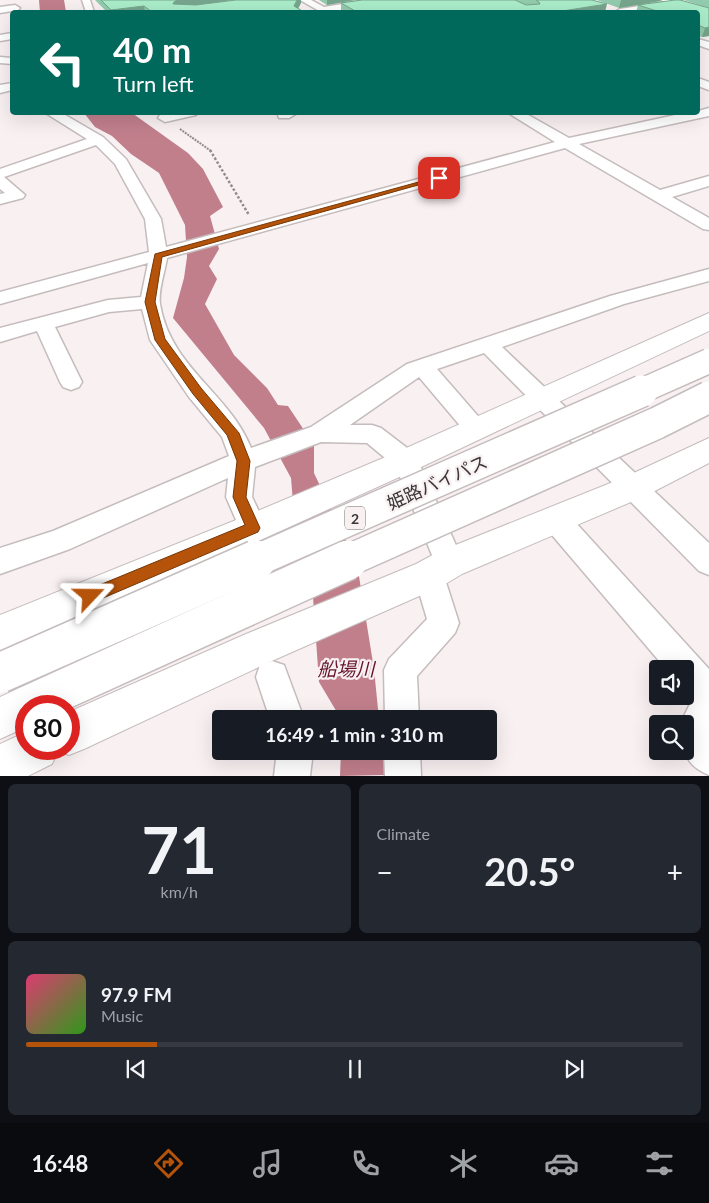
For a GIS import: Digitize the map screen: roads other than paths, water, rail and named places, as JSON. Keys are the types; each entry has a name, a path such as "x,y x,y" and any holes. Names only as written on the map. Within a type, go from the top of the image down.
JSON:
{"main road":[{"path":"681,1 709,9"},
{"path":"681,1 709,14"},
{"path":"0,634 253,528 406,461 709,321"},
{"path":"438,482 642,374 709,342"},
{"name":"姫路バイパス","path":"0,673 709,362"},
{"name":"2","path":"50,695 300,581 657,423 709,397"},
{"path":"657,423 709,408"},
{"path":"80,730 266,662 440,569 634,487 709,450"},
{"name":"2","path":"0,718 15,711"},
{"path":"0,766 15,759"}],"street":[{"path":"304,0 322,10"},
{"path":"329,10 384,0"},
{"path":"622,10 681,1"},
{"path":"0,10 15,7"},
{"path":"55,115 98,140 121,162 153,219 158,256 150,302 160,340 197,391 233,433 243,461 240,497 253,528"},
{"path":"165,118 176,115"},
{"path":"518,115 709,225"},
{"path":"0,298 567,143 695,115"},
{"path":"0,174 98,140"},
{"path":"0,181 17,195 0,199"},
{"path":"658,196 709,181"},
{"path":"0,561 60,541 243,461 320,433 415,369 617,300 709,274"},
{"path":"0,335 108,306 150,302"},
{"path":"44,324 71,382"},
{"path":"488,345 709,562"},
{"path":"423,367 476,429"},
{"path":"320,433 372,434 406,461 440,569 444,623 400,670 402,710"},
{"path":"556,520 709,694"},
{"path":"266,662 284,710"},
{"path":"709,702 693,735 709,757"},
{"path":"292,776 294,760"},
{"path":"402,760 403,776"}],"water":[{"path":"39,0 64,0 66,10 40,10"},
{"name":"船場川","path":"86,115 135,115 188,153 203,169 223,207 210,216 219,249 209,266 217,279 205,304 234,355 267,388 278,405 288,406 314,445 314,473 357,564 374,669 378,710 336,710 319,682 313,597 295,527 291,478 264,428 173,318 184,278 187,257 185,225 159,173 131,154 112,136 95,127"},
{"path":"341,760 384,760 385,775 340,776"}]}
